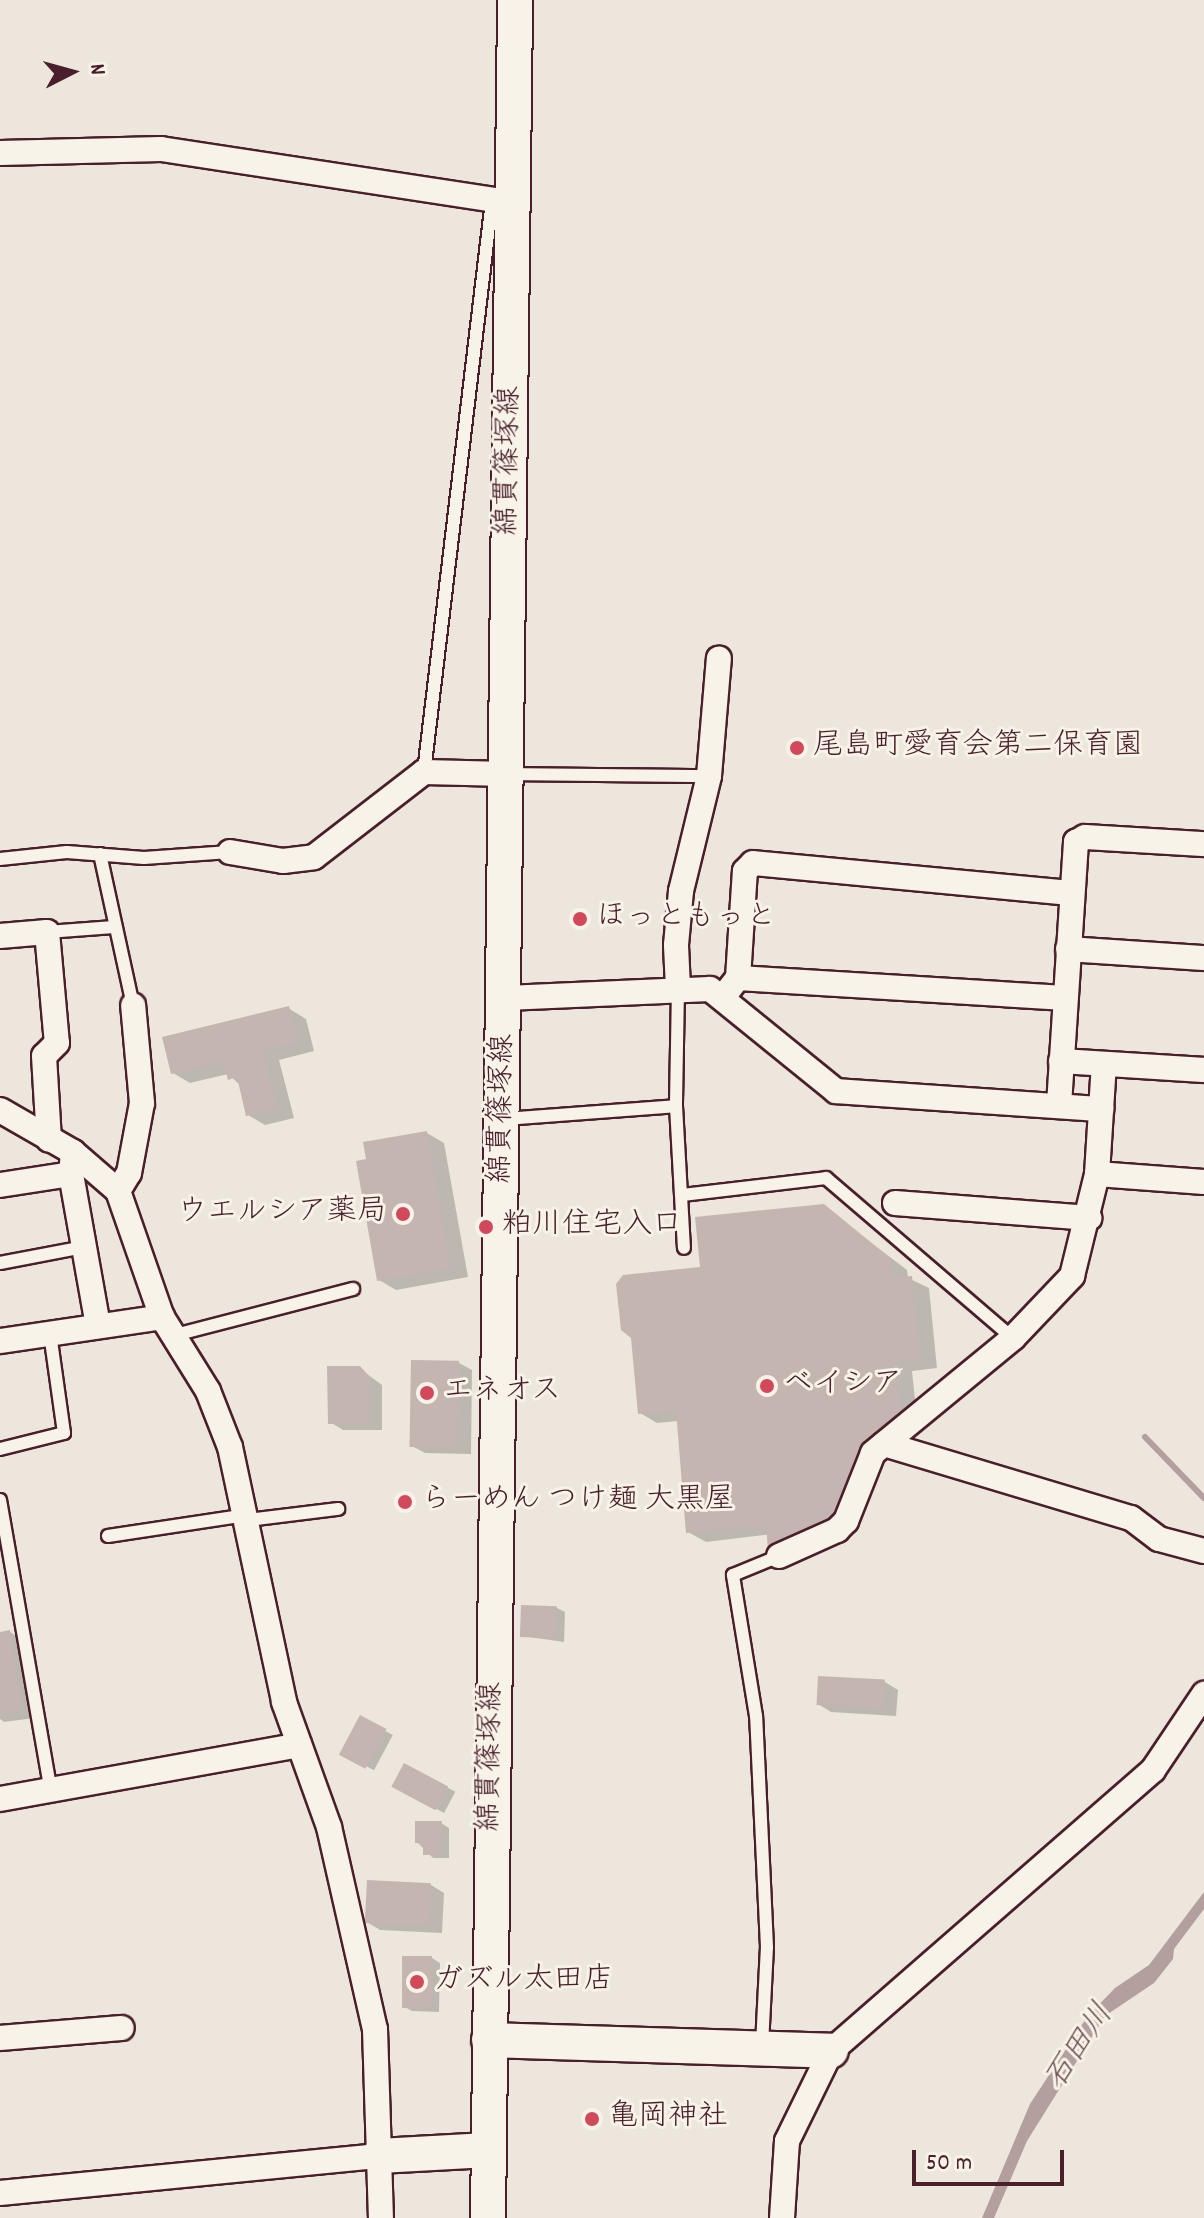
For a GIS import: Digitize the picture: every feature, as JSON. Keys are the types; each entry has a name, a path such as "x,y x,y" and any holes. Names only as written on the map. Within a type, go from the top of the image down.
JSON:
{"main road":[{"name":"綿貫篠塚線","path":"488,2218 506,998 503,202 515,0"},
{"path":"489,2040 762,2045 831,2051"},
{"path":"379,2156 488,2150"}],"street":[{"path":"0,153 161,149 503,202"},
{"path":"678,988 676,945 681,891 709,776 719,658"},
{"path":"230,852 283,861 314,857 424,772 507,774"},
{"path":"1059,1105 1072,893 1080,838 1204,844"},
{"path":"731,988 745,871 753,863 1072,893"},
{"path":"0,936 47,932 57,1043 44,1056 49,1140"},
{"path":"1068,949 1204,958"},
{"path":"506,998 678,988 1065,998"},
{"path":"731,988 836,1091 1101,1109"},
{"path":"118,1191 129,1173 142,1103 133,1005"},
{"path":"1061,1061 1204,1070"},
{"path":"779,1556 846,1521 873,1453 1013,1338 1072,1276 1089,1218 1097,1174 1104,1064"},
{"path":"0,1110 49,1140 72,1163 118,1191 169,1326 208,1391 230,1447 247,1517 274,1660 299,1745 329,1827 375,2029 381,2218"},
{"path":"0,1185 72,1163"},
{"path":"72,1163 98,1326"},
{"path":"1097,1174 1204,1182"},
{"path":"895,1203 1089,1218"},
{"path":"0,1341 98,1326 169,1326"},
{"path":"884,1444 1131,1518 1159,1539 1204,1551"},
{"path":"782,2218 787,2141 831,2051 1153,1770 1204,1694"},
{"path":"0,1799 299,1745"},
{"path":"0,2038 122,2028"},
{"path":"0,2193 379,2156"}],"lane":[{"path":"424,772 503,202"},
{"path":"507,774 709,776"},
{"path":"0,859 100,854 144,858 230,852"},
{"path":"100,854 133,1005"},
{"path":"47,932 114,927"},
{"path":"678,988 676,1106 684,1248"},
{"path":"504,1119 676,1106"},
{"path":"682,1195 826,1178 1013,1338"},
{"path":"0,1263 84,1247"},
{"path":"169,1326 353,1289"},
{"path":"0,1449 64,1433 50,1333"},
{"path":"0,1500 51,1792"},
{"path":"108,1536 247,1517 338,1509"},
{"path":"762,2045 767,1932 756,1716 733,1575 779,1556"}],"water":[{"name":"石田川","path":"1204,1892 1204,1909 1174,1949 1173,1959 1154,1983 1105,2016 1027,2141 994,2218 982,2218 1030,2104 1087,2017 1115,1988 1149,1965"}],"building":[{"path":"289,1006 297,1042 263,1050 277,1109 246,1116 237,1077 228,1080 223,1062 171,1074 162,1037"},
{"name":"ウエルシア薬局","path":"427,1131 451,1268 377,1281 356,1161 366,1159 363,1142"},
{"name":"ベイシア","path":"824,1204 890,1258 891,1278 912,1276 920,1359 896,1361 901,1418 840,1514 821,1528 768,1550 766,1526 686,1533 676,1411 638,1414 631,1338 621,1330 616,1284 623,1275 700,1267 695,1217"},
{"path":"411,1360 459,1361 457,1448 409,1447"},
{"path":"327,1366 360,1366 369,1376 369,1423 328,1424"},
{"path":"521,1605 557,1606 556,1638 520,1637"},
{"path":"10,1630 22,1711 0,1714 0,1632"},
{"path":"818,1676 885,1680 883,1708 816,1705"},
{"path":"360,1715 386,1729 365,1769 339,1755"},
{"path":"404,1763 448,1786 435,1810 391,1787"},
{"path":"415,1821 442,1821 441,1855 423,1855 423,1843 415,1843"},
{"path":"367,1880 431,1883 429,1926 365,1923"},
{"path":"402,1956 432,1956 432,2008 402,2008"}],"waterway":[{"path":"1145,1437 1204,1498"}],"place":[{"name":"尾島町愛育会第二保育園","path":"797,748"},
{"name":"ほっともっと","path":"580,919"},
{"name":"ウエルシア薬局","path":"403,1214"},
{"name":"粕川住宅入口","path":"486,1227"},
{"name":"ベイシア","path":"767,1386"},
{"name":"エネオス","path":"427,1393"},
{"name":"らーめん つけ麺 大黒屋","path":"405,1502"},
{"name":"ガズル太田店","path":"417,1982"},
{"name":"亀岡神社","path":"592,2119"}]}
